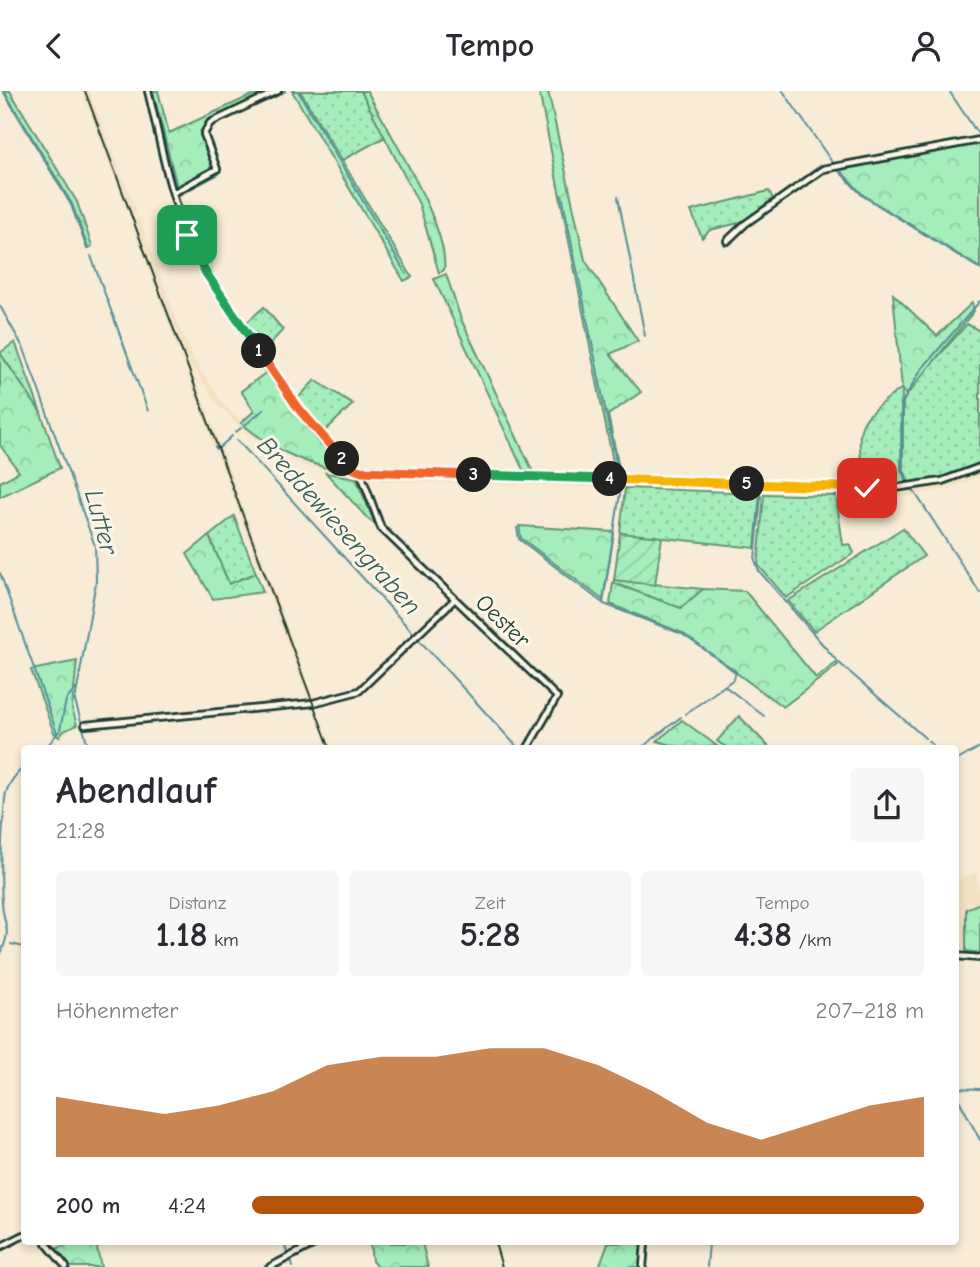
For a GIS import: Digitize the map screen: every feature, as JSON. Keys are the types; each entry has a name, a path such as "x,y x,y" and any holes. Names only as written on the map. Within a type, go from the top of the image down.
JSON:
{"street":[{"path":"148,91 173,193 187,235 213,284 299,409 345,464 360,471 907,488 942,481 980,467"},
{"path":"173,193 217,169 204,134 210,123 278,91"},
{"path":"727,241 745,224 823,169 980,140"},
{"name":"Oester","path":"360,471 382,529 557,697 529,745"},
{"path":"85,725 313,703 359,691 455,600"},
{"path":"959,956 980,958"},
{"path":"0,1247 21,1236"},
{"path":"48,1245 66,1267"},
{"path":"270,1267 312,1245"},
{"path":"643,1267 645,1245"}],"shaded area":[{"path":"82,91 89,91 137,213 130,218"},
{"path":"139,217 180,329 198,366 222,402 252,432 290,456 327,469 352,473 356,478 306,466 247,434 218,405 189,361 315,701 309,702 131,223"},
{"path":"980,471 980,476 947,489 912,496 870,496 870,493 893,493 946,485"},
{"path":"366,475 618,483 618,488 364,480"},
{"path":"626,484 864,492 864,496 625,488"},
{"path":"977,872 980,903 966,909 966,951 959,951 959,880"}],"green space":[{"path":"3,91 10,91 77,202 92,246 87,249 71,205"},
{"path":"153,91 158,91 169,133 261,91 286,91 247,108 245,104 208,121 203,133 219,174 179,195"},
{"path":"292,91 300,91 412,277 404,281"},
{"path":"300,91 361,91 385,137 341,161"},
{"path":"361,91 367,91 428,205 443,252 444,270 439,273 419,204"},
{"path":"539,91 548,91 585,260 638,341 610,354 641,392 608,415 621,477 616,477"},
{"path":"980,143 980,268 863,195 838,168"},
{"path":"769,191 773,199 743,222 710,230 702,238 691,211"},
{"path":"446,274 461,319 534,474 525,474 434,279"},
{"path":"893,294 937,336 972,303 974,311 906,396 902,388"},
{"path":"264,307 283,330 264,350 245,324"},
{"path":"967,324 980,331 980,464 956,474 910,484 903,468 903,402 910,388"},
{"path":"15,342 41,413 0,353"},
{"path":"0,353 41,413 60,468 0,497 0,482 19,472 0,445"},
{"path":"268,371 352,473 322,467 293,456 266,442 241,423 254,411 241,391"},
{"path":"315,380 353,404 323,433 299,404 298,398"},
{"path":"902,388 901,469 908,485 864,486 860,451 861,428 873,410"},
{"path":"326,473 356,478 375,524 369,520"},
{"path":"625,488 760,493 755,548 620,533"},
{"path":"764,494 836,496 843,545 850,544 854,553 786,598 758,565"},
{"path":"234,516 256,573 229,584 209,536"},
{"path":"519,526 614,532 603,600 521,538"},
{"path":"903,528 924,556 814,631 788,601"},
{"path":"620,533 662,537 655,585 614,580"},
{"path":"209,536 229,584 256,573 263,592 213,599 187,554"},
{"path":"614,580 703,589 681,608 613,583"},
{"path":"613,583 681,608 703,589 745,591 816,678 836,663 838,665 783,707 682,633 610,604"},
{"path":"77,661 72,708 77,725 64,731 59,737 54,733 31,670"},
{"path":"739,716 767,745 722,745 717,741"},
{"path":"682,720 716,745 672,745 657,741"},
{"path":"980,903 980,953 966,951 966,909"},
{"path":"65,1245 96,1245 101,1267 70,1267 56,1249"},
{"path":"370,1245 422,1245 428,1267 377,1267 372,1261"},
{"path":"607,1245 642,1245 640,1267 599,1267"}],"waterway":[{"name":"Breddewiesengraben","path":"4,91 72,204 88,248"},
{"path":"152,91 176,189"},
{"path":"298,91 406,274"},
{"path":"783,91 832,162"},
{"path":"949,91 980,137"},
{"path":"838,163 974,138"},
{"path":"748,220 819,167 832,163"},
{"path":"837,169 863,196 980,269"},
{"path":"731,244 741,231 822,172 837,169"},
{"path":"562,195 619,477"},
{"path":"177,196 196,248"},
{"path":"618,197 645,336"},
{"path":"171,198 196,262 240,328"},
{"name":"Breddewiesengraben","path":"91,256 148,411"},
{"path":"218,286 243,321"},
{"path":"909,483 902,468 901,404 921,370 980,301"},
{"name":"Lutter","path":"0,306 24,349 95,546 96,581 75,701 88,745"},
{"path":"246,326 261,348"},
{"path":"263,351 291,393"},
{"path":"245,425 263,410"},
{"path":"236,432 241,428"},
{"name":"Breddewiesengraben","path":"219,448 232,436"},
{"name":"Breddewiesengraben","path":"237,440 415,635"},
{"path":"369,474 523,479"},
{"path":"531,480 620,483"},
{"path":"603,603 621,487"},
{"path":"912,488 980,593"},
{"path":"761,496 755,560 759,571 837,661 925,738"},
{"path":"517,528 519,539 604,604 682,634 736,671 734,679 685,714"},
{"path":"423,565 553,689"},
{"path":"0,573 57,733"},
{"name":"Breddewiesengraben","path":"420,641 515,745"},
{"path":"726,687 764,716"},
{"name":"Lutter","path":"48,745 60,730 66,700 76,689"},
{"path":"645,745 681,717"},
{"path":"928,741 932,745"},
{"path":"959,759 980,747"},
{"name":"Lutter","path":"0,956 7,933 1,877 5,799 7,790 21,770"},
{"path":"11,944 21,946"},
{"path":"962,954 980,955"},
{"path":"959,960 980,961"},
{"path":"959,1088 980,1089"},
{"name":"Breddewiesengraben","path":"959,1100 980,1140"},
{"path":"0,1244 20,1234"},
{"path":"0,1250 21,1240"},
{"path":"285,1245 288,1255"},
{"path":"707,1267 709,1245"},
{"path":"291,1260 293,1267"},
{"path":"264,1267 275,1261"}],"railway":[{"path":"85,91 329,745"},
{"path":"496,1245 502,1267"}],"route":[{"path":"187,235 206,273 299,409 345,464 356,470 867,488"}]}
